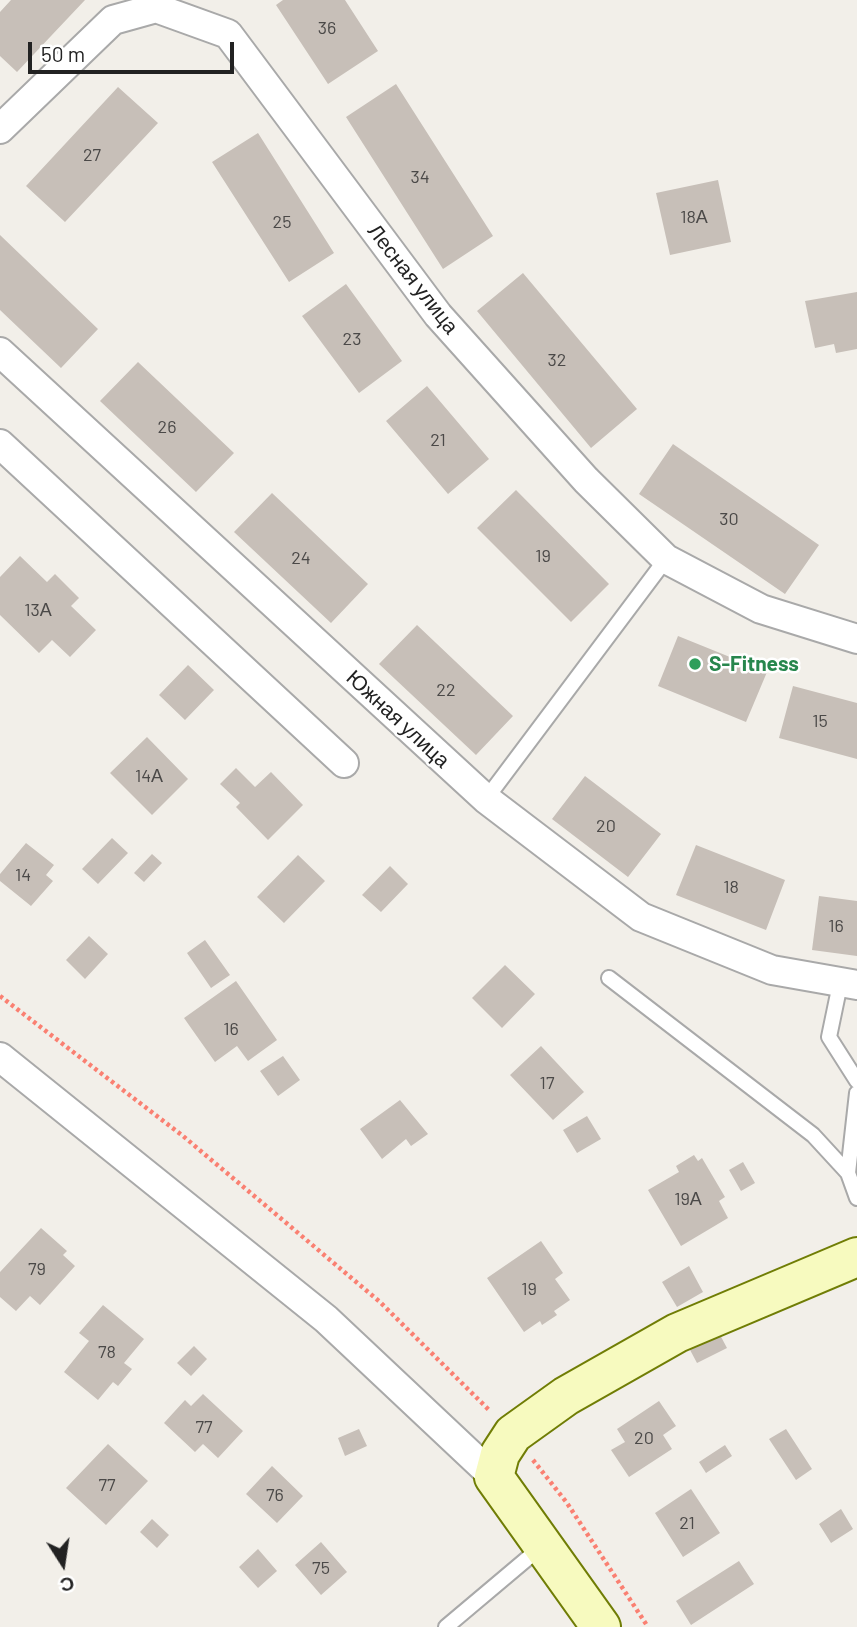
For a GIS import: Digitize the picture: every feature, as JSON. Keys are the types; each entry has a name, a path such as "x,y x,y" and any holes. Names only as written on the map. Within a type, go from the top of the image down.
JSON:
{"street":[{"name":"Лесная улица","path":"0,129 113,20 156,8 228,34 438,315 586,480 666,559 761,609 857,639"},
{"name":"Южная улица","path":"0,352 486,799 640,917 772,970 848,984"},
{"path":"0,444 344,763"},
{"path":"0,1057 326,1319 494,1477 601,1627"},
{"path":"494,1477 500,1454 513,1434 566,1396 677,1333 857,1256"}],"lane":[{"path":"486,799 666,559"},
{"path":"609,978 813,1135 848,1173 857,1198"},
{"path":"848,984 829,1037 847,1060 857,1081"},
{"path":"848,1173 857,1093"},
{"path":"446,1627 542,1546"}],"path":[{"path":"0,996 183,1136 380,1302 513,1434 567,1503 648,1627"}],"building":[{"path":"11,0 85,0 17,72 0,56 0,12"},
{"path":"283,0 345,0 378,51 328,84 276,5"},
{"path":"396,84 493,236 443,269 346,117"},
{"path":"118,87 158,123 65,222 26,186"},
{"path":"258,133 334,253 289,282 212,162"},
{"path":"718,180 731,242 670,255 656,193"},
{"path":"0,235 98,329 61,368 0,310"},
{"path":"523,273 637,409 591,448 477,311"},
{"path":"346,284 402,361 359,393 302,316"},
{"path":"857,292 857,349 836,353 834,344 815,348 805,301"},
{"path":"138,362 234,453 196,492 100,401"},
{"path":"427,386 489,459 448,494 386,421"},
{"path":"673,444 819,545 785,594 639,494"},
{"path":"516,490 609,584 571,622 477,528"},
{"path":"272,493 368,584 331,623 234,532"},
{"path":"20,556 47,582 55,574 79,598 71,606 96,630 70,657 52,640 39,653 0,615 0,577"},
{"path":"417,625 513,716 476,755 379,664"},
{"path":"678,636 767,672 746,722 658,686"},
{"path":"188,665 214,690 185,720 159,695"},
{"path":"793,686 857,703 857,759 779,738"},
{"path":"147,737 188,779 152,815 110,773"},
{"path":"236,768 255,787 271,772 303,805 268,840 236,807 240,803 220,784"},
{"path":"585,776 661,834 628,877 552,819"},
{"path":"112,838 128,853 98,884 82,869"},
{"path":"26,843 54,865 46,875 53,881 31,906 0,881 0,874"},
{"path":"696,845 785,880 766,930 676,895"},
{"path":"152,854 162,863 144,882 134,873"},
{"path":"298,855 325,881 284,923 257,897"},
{"path":"390,866 408,884 381,912 362,895"},
{"path":"819,896 857,901 857,956 812,950"},
{"path":"89,936 108,954 85,979 66,960"},
{"path":"205,940 230,975 211,988 187,953"},
{"path":"505,965 535,994 502,1028 472,998"},
{"path":"236,981 277,1040 248,1061 237,1046 215,1062 184,1018"},
{"path":"541,1046 584,1092 553,1120 510,1075"},
{"path":"283,1056 300,1080 278,1096 260,1071"},
{"path":"400,1100 428,1134 411,1146 406,1139 382,1159 360,1129"},
{"path":"587,1116 601,1139 577,1153 563,1130"},
{"path":"694,1155 698,1161 702,1158 725,1197 719,1201 728,1218 681,1246 648,1190 679,1172 676,1166"},
{"path":"743,1162 755,1183 741,1191 729,1170"},
{"path":"41,1228 67,1251 63,1255 75,1266 40,1305 30,1296 16,1311 0,1297 0,1272"},
{"path":"541,1241 563,1273 555,1279 570,1300 554,1311 557,1315 542,1325 540,1321 524,1332 487,1278"},
{"path":"689,1266 703,1292 677,1307 662,1282"},
{"path":"103,1305 144,1339 124,1363 132,1369 118,1386 113,1382 98,1400 64,1372 89,1341 79,1333"},
{"path":"719,1333 727,1348 697,1363 689,1348"},
{"path":"194,1346 207,1359 191,1376 177,1363"},
{"path":"203,1394 243,1431 218,1458 203,1444 195,1452 164,1423 185,1400 191,1406"},
{"path":"659,1401 676,1426 663,1435 672,1449 629,1477 611,1450 625,1442 617,1429"},
{"path":"359,1429 367,1446 345,1456 338,1438"},
{"path":"786,1429 812,1469 796,1480 769,1439"},
{"path":"108,1444 148,1481 106,1525 66,1488"},
{"path":"725,1445 732,1456 706,1473 699,1462"},
{"path":"272,1466 303,1496 277,1523 246,1494"},
{"path":"691,1489 720,1533 683,1557 655,1513"},
{"path":"841,1509 853,1529 831,1543 819,1524"},
{"path":"152,1519 169,1535 157,1548 140,1532"},
{"path":"321,1542 347,1572 321,1595 295,1565"},
{"path":"258,1549 277,1571 258,1588 239,1567"},
{"path":"739,1561 754,1584 691,1625 676,1601"}],"place":[{"name":"S-Fitness","path":"695,664"}]}
